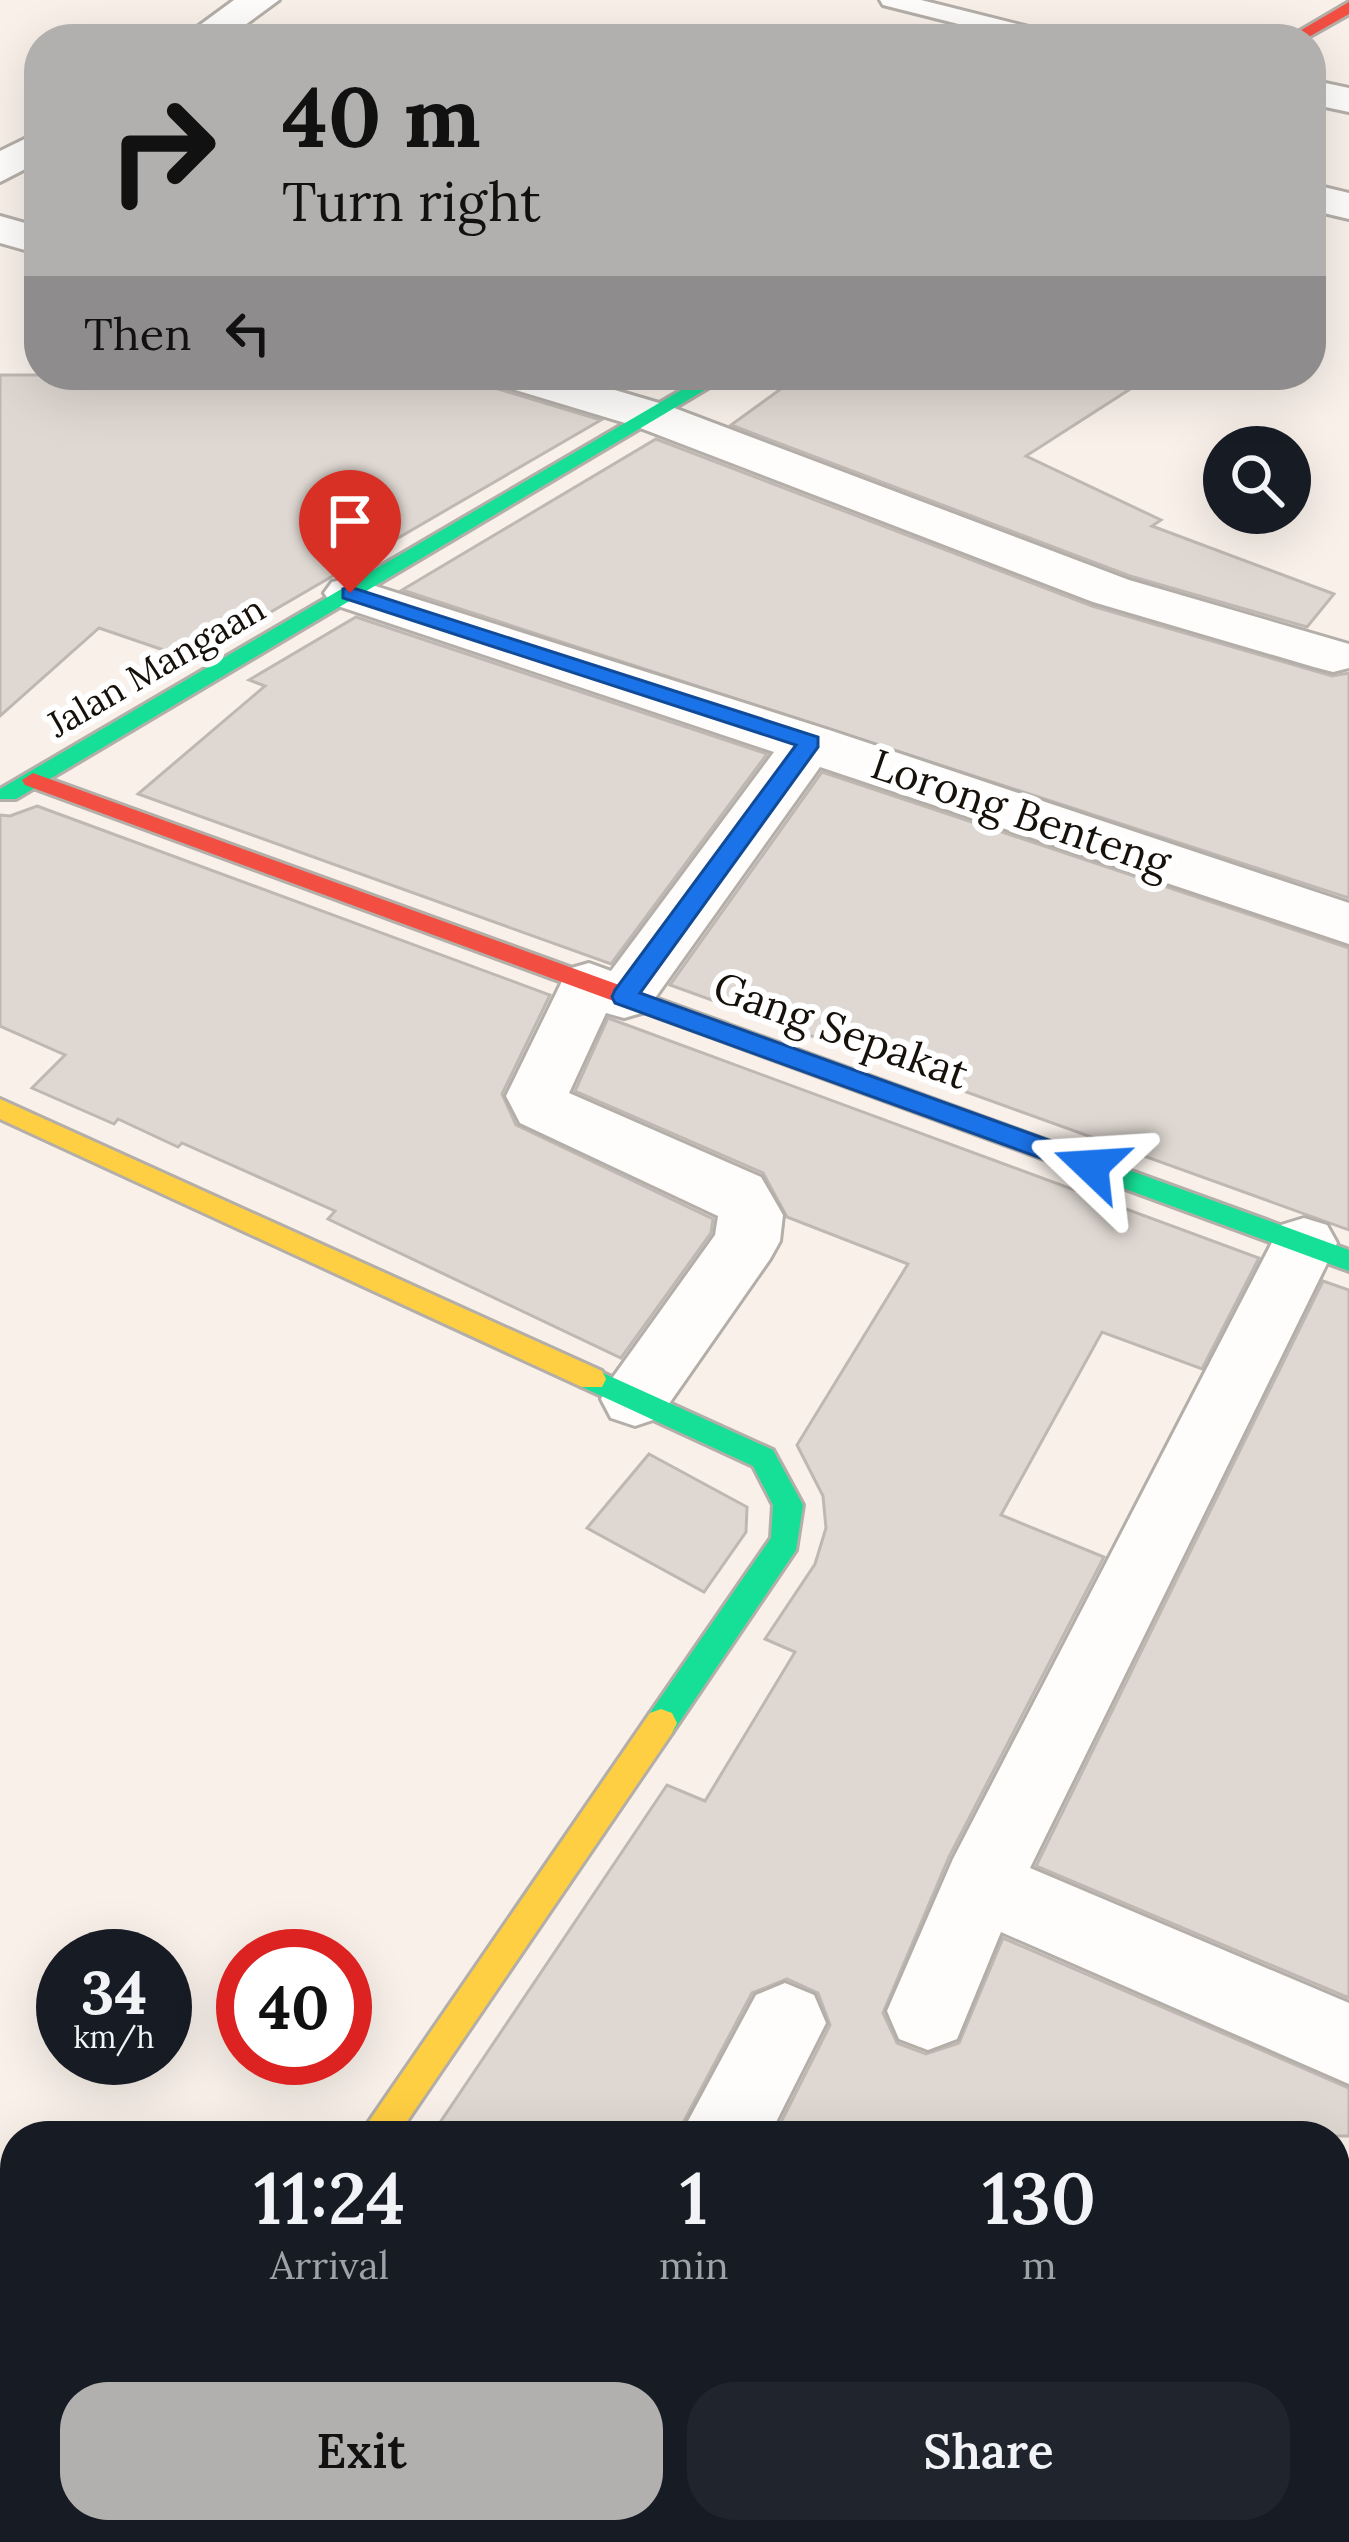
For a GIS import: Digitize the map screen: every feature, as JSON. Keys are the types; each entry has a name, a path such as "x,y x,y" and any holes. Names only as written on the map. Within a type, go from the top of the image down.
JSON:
{"street":[{"path":"223,24 260,0"},
{"path":"1320,24 1349,7"},
{"path":"565,390 652,416 873,505 1111,591 1334,656"},
{"name":"Jalan Mangaan","path":"0,799 696,390"},
{"name":"Lorong Benteng","path":"350,593 1349,924"},
{"path":"635,1399 747,1240 751,1215 738,1194 542,1107 537,1096 606,990 810,742"},
{"name":"Gang Sepakat","path":"33,780 1326,1252"},
{"path":"0,1108 763,1458 788,1505 786,1541 386,2121"},
{"path":"928,2011 981,1885 1326,1252"},
{"path":"981,1885 1349,2044"},
{"path":"731,2121 785,2024"}],"lane":[{"path":"892,0 988,24"}],"building":[{"path":"0,375 24,375 24,390 501,390 601,420 190,659 99,628 0,716"},
{"path":"779,390 1129,390 1026,456 1161,520 1152,526 1334,594 1307,627 1130,576 731,425"},
{"path":"656,439 1092,606 1332,676 1349,673 1349,898 402,590"},
{"path":"356,617 767,754 611,964 138,794 265,686 249,680"},
{"path":"822,772 1349,948 1349,1230 670,985"},
{"path":"37,806 550,995 502,1094 516,1125 713,1219 711,1233 621,1358 328,1219 335,1211 182,1143 178,1147 118,1119 114,1124 32,1088 65,1055 0,1026 0,815"},
{"path":"608,1018 1259,1258 1202,1369 1102,1332 1001,1515 1104,1557 949,1857 883,2013 897,2043 926,2054 959,2043 1003,1938 1349,2088 1349,2121 782,2121 830,2025 818,1993 787,1979 752,1993 684,2121 441,2121 667,1785 705,1801 795,1652 765,1639 815,1564 826,1528 823,1496 797,1445 908,1264 787,1217 763,1173 575,1091"},
{"path":"1323,1281 1349,1290 1349,1998 1036,1866"},
{"path":"649,1454 747,1507 746,1532 704,1592 587,1528"}],"traffic: fast":[{"path":"8,794 695,390"},
{"path":"718,1030 1349,1261"},
{"path":"592,1379 763,1458 788,1505 786,1541 661,1723"}],"traffic: slow":[{"path":"0,1108 592,1379"},
{"path":"386,2121 661,1723"}],"traffic: jam":[{"path":"1320,24 1349,7"},
{"path":"33,780 718,1030"}],"route":[{"path":"350,593 810,742 624,997 1091,1166"}]}
